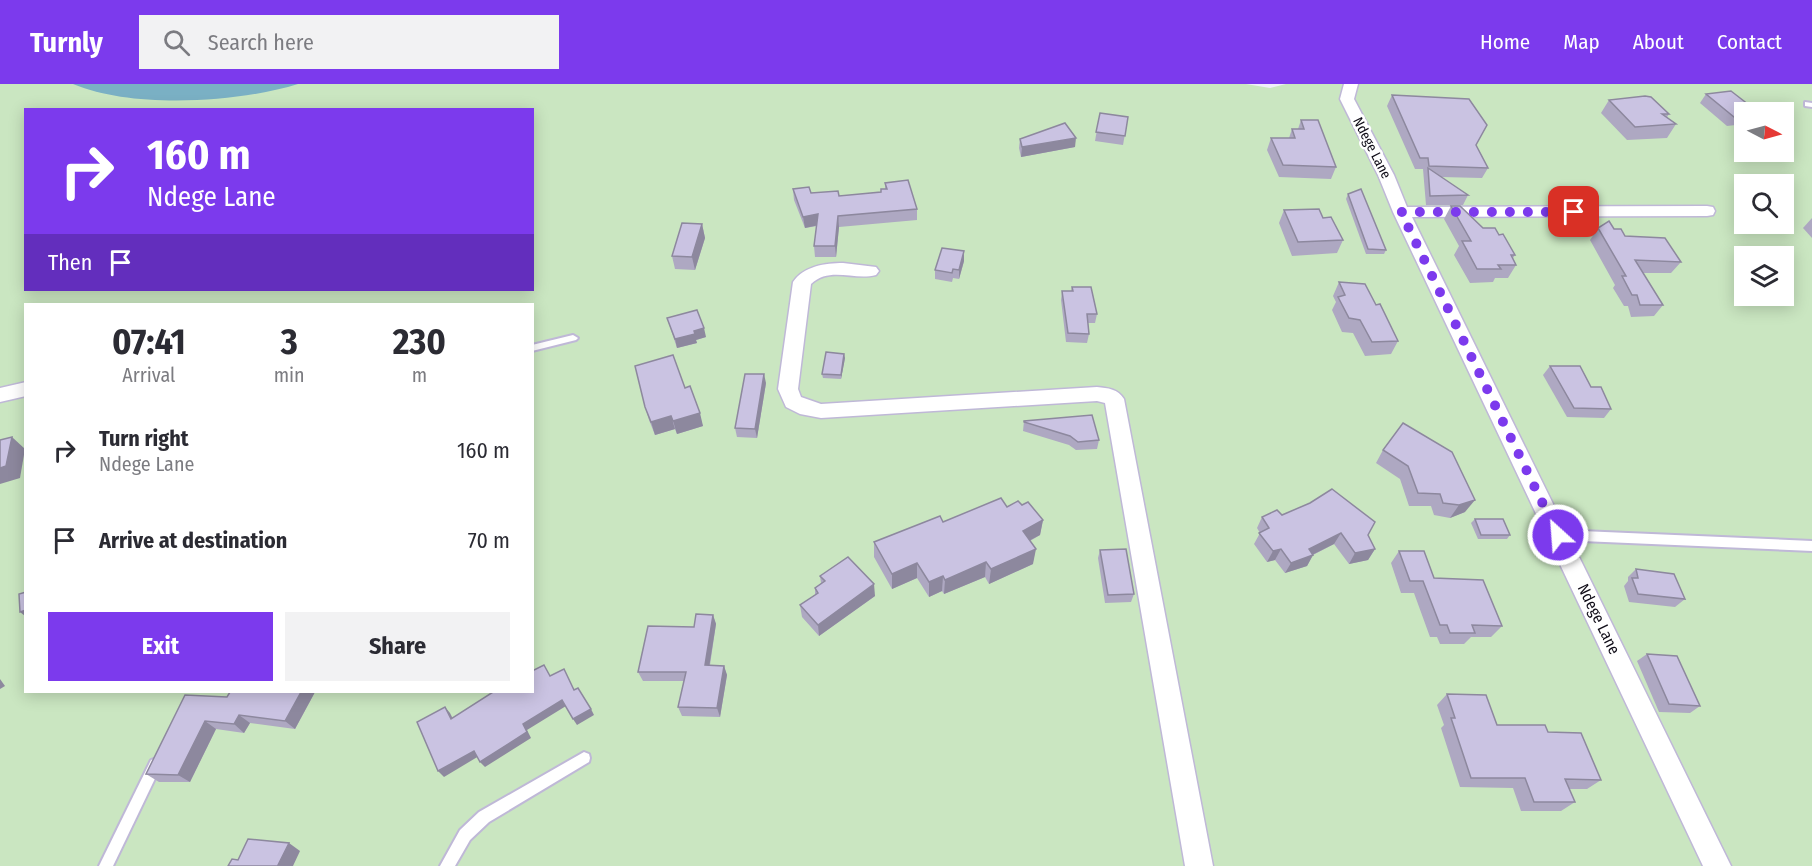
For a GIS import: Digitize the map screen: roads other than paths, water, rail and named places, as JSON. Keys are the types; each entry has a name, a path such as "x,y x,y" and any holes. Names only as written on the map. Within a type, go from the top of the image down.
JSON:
{"street":[{"name":"Ndege Lane","path":"1351,84 1347,99 1386,175 1401,212 1717,866"},
{"path":"1401,212 1707,211"},
{"path":"870,271 842,267 807,275 802,282 788,389 793,402 807,409 821,411 1097,394 1107,394 1114,399 1199,866"},
{"path":"0,395 24,389"}],"lane":[{"path":"534,348 573,338"},
{"path":"1558,535 1812,546"},
{"path":"106,866 162,753"},
{"path":"447,866 465,835 484,817 584,758"}],"water":[{"path":"73,84 298,84 245,96 154,100 97,92"}]}
